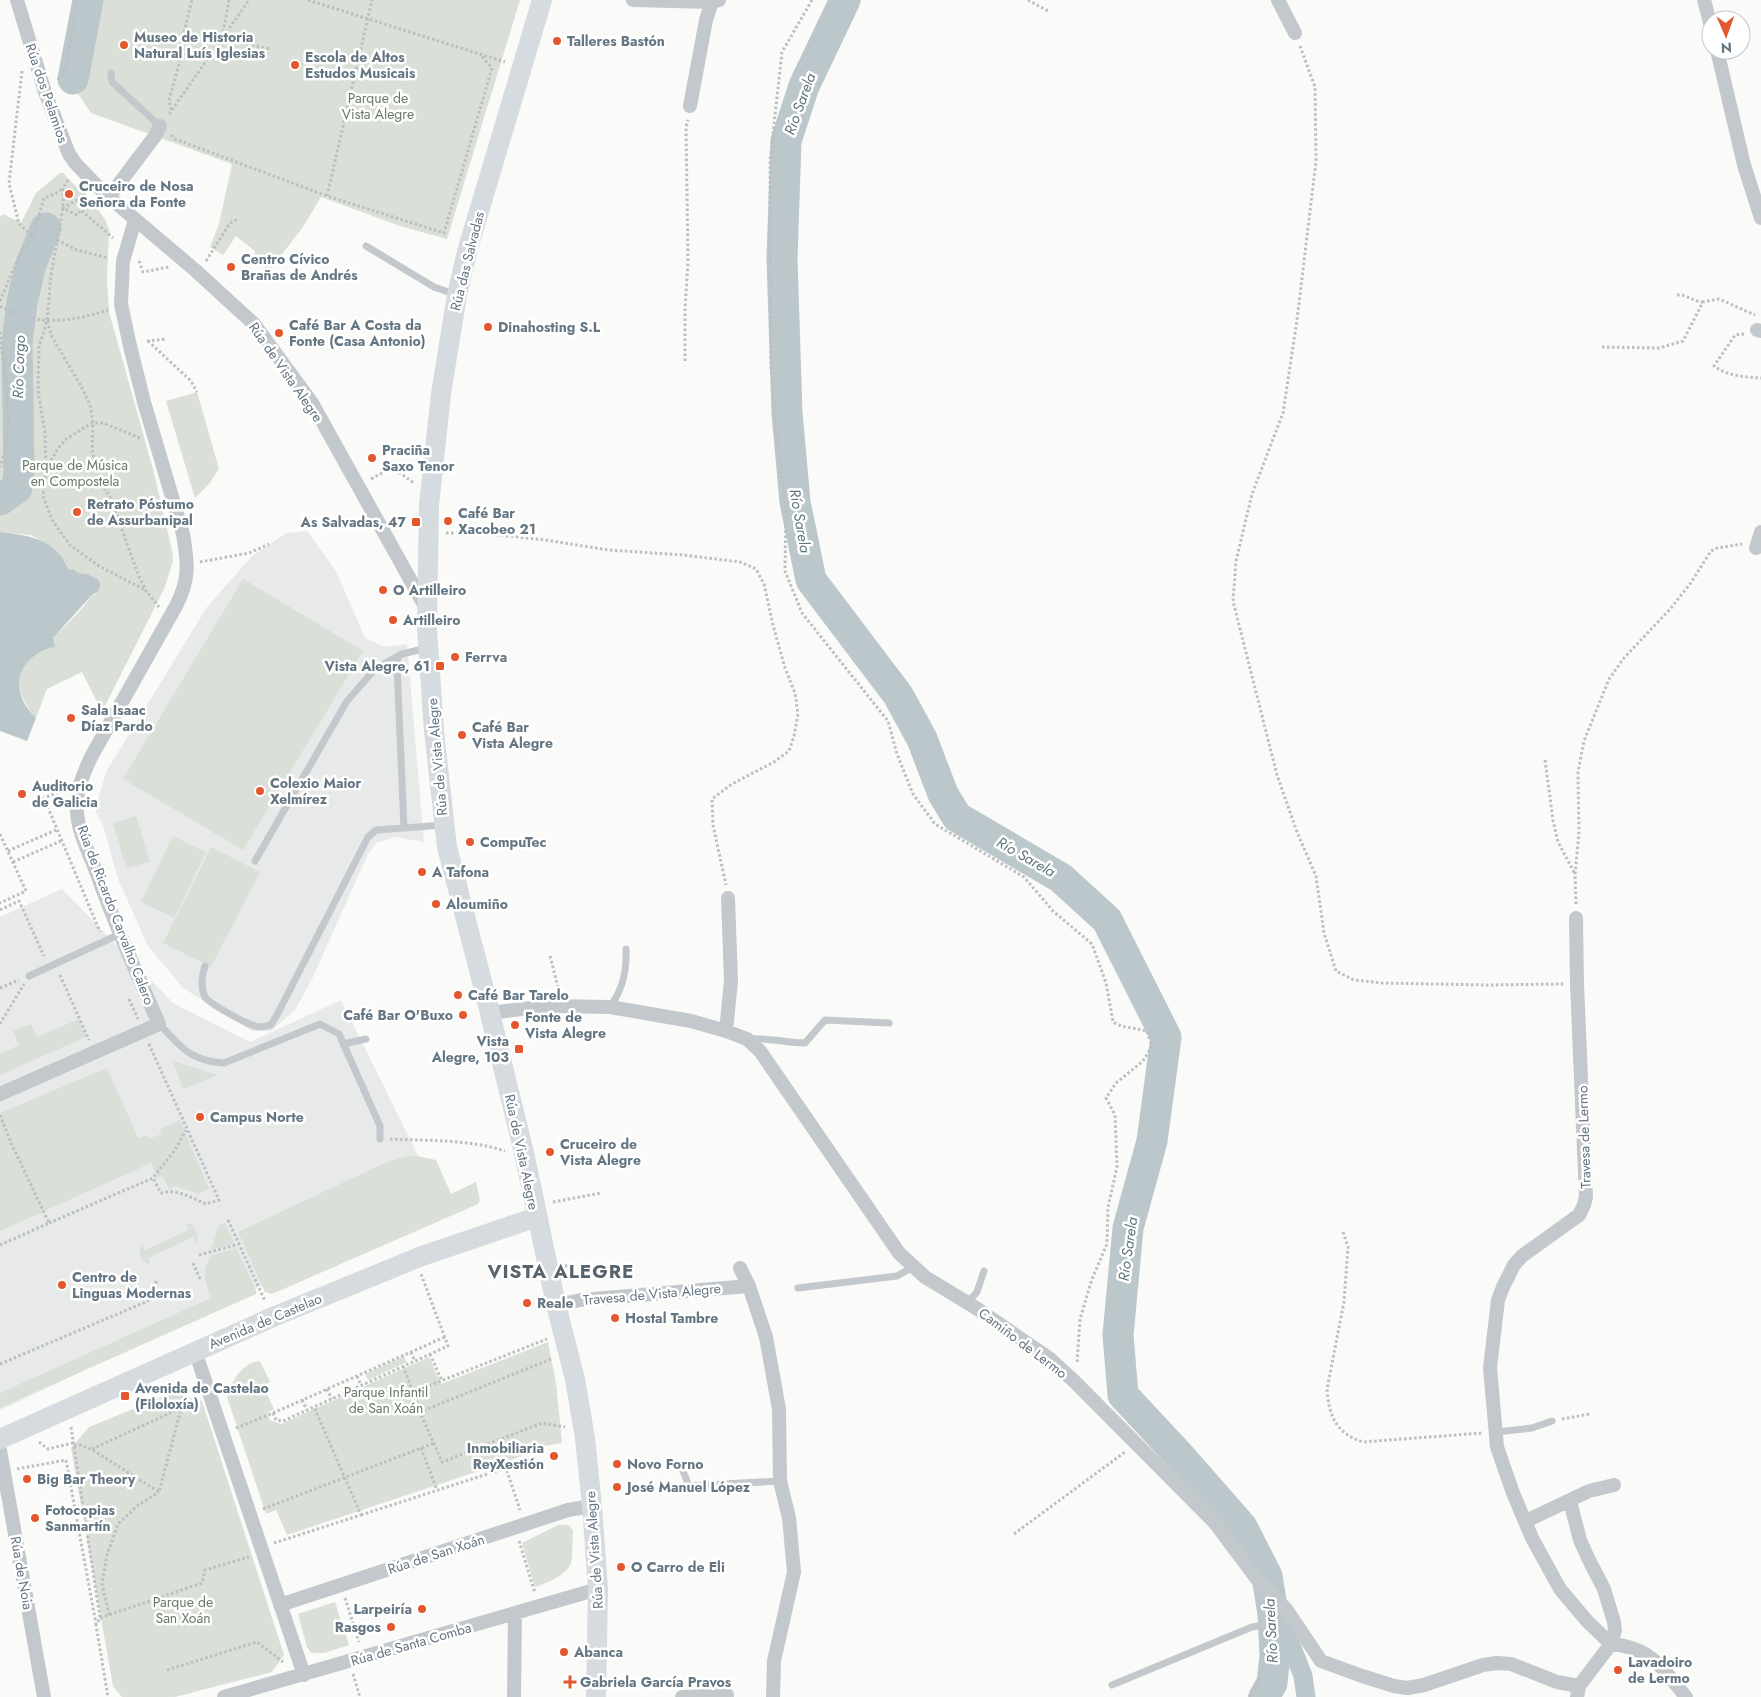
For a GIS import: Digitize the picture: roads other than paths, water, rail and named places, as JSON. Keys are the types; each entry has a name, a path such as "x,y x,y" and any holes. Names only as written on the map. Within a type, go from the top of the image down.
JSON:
{"main road":[{"name":"Rúa das Salvadas","path":"428,530 441,394 457,295 468,248 542,0"},
{"name":"Rúa de Vista Alegre","path":"428,530 428,647 443,825 454,878 490,1013 525,1157 536,1217 575,1379 592,1506 598,1589 596,1697"},
{"name":"Avenida de Castelao","path":"0,1439 272,1317 422,1256 536,1217"}],"street":[{"name":"Rúa dos Pelamios","path":"16,0 45,92 63,141 76,164 135,220"},
{"path":"633,0 716,1 706,20 690,106"},
{"path":"1278,0 1295,33"},
{"path":"1719,60 1744,165 1761,218"},
{"path":"110,197 130,162 155,136 160,126"},
{"name":"Rúa de Vista Alegre","path":"135,220 195,270 254,324 312,403 427,609"},
{"name":"Rúa de Ricardo Carvalho Calero","path":"135,220 123,261 121,280 123,313 144,402 183,534 187,580 182,596 91,757 80,782 77,812 79,827 120,934 159,1024"},
{"path":"126,248 148,231"},
{"path":"726,1031 731,981 728,898"},
{"name":"Travesa de Lermo","path":"1576,918 1576,984 1586,1197 1579,1216 1522,1256 1514,1265 1502,1287 1496,1310 1490,1368 1496,1437 1513,1493 1532,1538 1560,1588 1587,1621 1611,1644"},
{"name":"Camiño de Lermo","path":"490,1013 547,1006 610,1007 691,1021 747,1039 760,1051 899,1253 929,1280 968,1302 1049,1358 1075,1382 1215,1523 1260,1583 1286,1609 1321,1661 1394,1686 1406,1688 1424,1685 1483,1665 1511,1664 1578,1691"},
{"path":"0,1094 159,1024"},
{"path":"740,1268 750,1286 766,1337 779,1409 780,1481 789,1518 794,1572 774,1661 773,1697"},
{"name":"Travesa de Vista Alegre","path":"556,1305 581,1300 750,1286"},
{"path":"195,1351 304,1675"},
{"name":"Rúa de Noia","path":"0,1450 44,1697"},
{"path":"1526,1521 1589,1491 1614,1485"},
{"path":"1570,1501 1580,1540 1604,1589 1615,1630 1611,1644 1578,1691"},
{"name":"Rúa de San Xoán","path":"280,1605 568,1510 592,1506"},
{"name":"Rúa de Santa Comba","path":"224,1697 598,1589"},
{"path":"514,1697 515,1614"},
{"path":"1611,1644 1627,1645 1645,1652 1663,1669 1686,1697"},
{"path":"682,1697 728,1694"}],"lane":[{"path":"111,73 112,82 160,126"},
{"path":"366,246 434,287 457,295"},
{"path":"255,861 348,701 375,669 402,654 428,647"},
{"path":"398,656 404,828"},
{"path":"205,966 202,977 203,988 205,998 211,1004 255,1026 264,1027 271,1025 368,838 376,830 443,825"},
{"path":"29,976 120,934"},
{"path":"610,1007 617,998 625,977 626,949"},
{"path":"747,1039 768,1037 794,1043 805,1043 825,1020 890,1023"},
{"path":"159,1024 188,1054 198,1059 224,1063 320,1024 339,1034 380,1126 380,1139"},
{"path":"343,1044 366,1039"},
{"path":"798,1288 897,1276 913,1267"},
{"path":"968,1302 977,1292 984,1271"},
{"path":"1496,1437 1552,1421"},
{"path":"681,1466 689,1486 780,1481"},
{"path":"1112,1685 1262,1624"}],"waterway":[{"name":"Río Corgo","path":"73,79 88,0"},
{"name":"Río Sarela","path":"845,0 804,86 786,141 782,259 787,413 795,502 811,580 898,695 922,739 943,794 957,817 1061,878 1107,920 1166,1037 1152,1141 1128,1228 1118,1335 1123,1395 1242,1527 1267,1576 1273,1614 1275,1655 1272,1683 1264,1697"},
{"name":"Río Corgo","path":"0,500 17,488 19,472 17,343 22,302 31,264 46,228"},
{"path":"1273,1614 1282,1622 1303,1676 1306,1697"}],"place":[{"name":"Talleres Bastón","path":"557,41"},
{"name":"Museo de Historia Natural Luís Iglesias","path":"124,45"},
{"name":"Escola de Altos Estudos Musicais","path":"295,65"},
{"name":"Cruceiro de Nosa Señora da Fonte","path":"69,194"},
{"name":"Centro Cívico Brañas de Andrés","path":"231,267"},
{"name":"Dinahosting S.L","path":"488,327"},
{"name":"Café Bar A Costa da Fonte (Casa Antonio)","path":"279,333"},
{"name":"Praciña Saxo Tenor","path":"372,458"},
{"name":"Retrato Póstumo de Assurbanipal","path":"77,512"},
{"name":"Café Bar Xacobeo 21","path":"448,521"},
{"name":"As Salvadas, 47","path":"416,522"},
{"name":"O Artilleiro","path":"383,590"},
{"name":"Artilleiro","path":"393,620"},
{"name":"Ferrva","path":"455,657"},
{"name":"Vista Alegre, 61","path":"440,666"},
{"name":"Sala Isaac Díaz Pardo","path":"71,718"},
{"name":"Café Bar Vista Alegre","path":"462,735"},
{"name":"Colexio Maior Xelmírez","path":"260,791"},
{"name":"Auditorio de Galicia","path":"22,794"},
{"name":"CompuTec","path":"470,842"},
{"name":"A Tafona","path":"422,872"},
{"name":"Aloumiño","path":"436,904"},
{"name":"Café Bar Tarelo","path":"458,995"},
{"name":"Café Bar O'Buxo","path":"463,1015"},
{"name":"Fonte de Vista Alegre","path":"515,1025"},
{"name":"Vista Alegre, 103","path":"519,1049"},
{"name":"Campus Norte","path":"200,1117"},
{"name":"Cruceiro de Vista Alegre","path":"550,1152"},
{"name":"Centro de Linguas Modernas","path":"62,1285"},
{"name":"Reale","path":"527,1303"},
{"name":"Hostal Tambre","path":"615,1318"},
{"name":"Avenida de Castelao (Filoloxía)","path":"125,1396"},
{"name":"Inmobiliaria ReyXestión","path":"554,1456"},
{"name":"Novo Forno","path":"617,1464"},
{"name":"Big Bar Theory","path":"27,1479"},
{"name":"José Manuel López","path":"617,1487"},
{"name":"Fotocopias Sanmartín","path":"35,1518"},
{"name":"O Carro de Eli","path":"621,1567"},
{"name":"Larpeiría","path":"422,1609"},
{"name":"Rasgos","path":"391,1627"},
{"name":"Abanca","path":"564,1652"},
{"name":"Lavadoiro de Lermo","path":"1618,1670"},
{"name":"Gabriela García Pravos","path":"570,1682"}],"district":[{"name":"VISTA ALEGRE","path":"561,1271"}],"park label":[{"name":"Parque de Vista Alegre","path":"378,106"},
{"name":"Parque de Música en Compostela","path":"75,474"},
{"name":"Parque Infantil de San Xoán","path":"386,1400"},
{"name":"Parque de San Xoán","path":"183,1610"}]}
